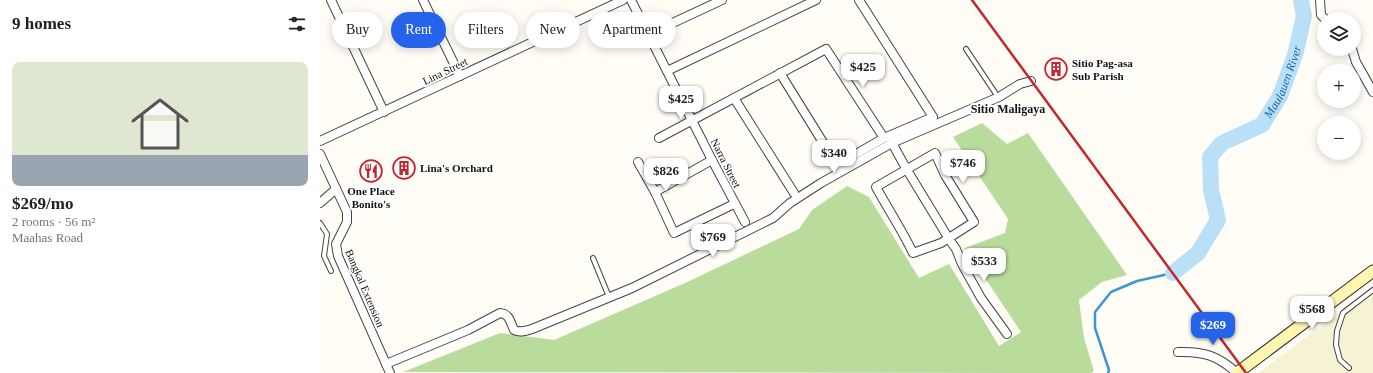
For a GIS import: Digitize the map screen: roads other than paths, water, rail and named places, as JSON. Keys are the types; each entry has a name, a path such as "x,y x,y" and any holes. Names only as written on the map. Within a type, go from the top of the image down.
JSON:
{"street":[{"path":"331,0 384,112"},
{"path":"423,0 460,76"},
{"name":"Lina Street","path":"320,141 623,0"},
{"path":"676,21 722,0"},
{"path":"667,71 816,0"},
{"path":"780,73 836,165 884,138 933,116 859,0"},
{"path":"1321,12 1323,1"},
{"name":"Narra Street","path":"632,3 637,12"},
{"name":"Narra Street","path":"656,48 734,204 745,222"},
{"path":"659,138 826,49 884,138"},
{"path":"1354,56 1373,92"},
{"path":"386,364 468,330 500,313 504,313 508,316 514,330 524,332 610,297 664,273 713,246 773,218 790,203 804,194 892,143 999,97 1020,84 1031,81"},
{"path":"734,98 794,193"},
{"path":"892,143 906,170 956,249 962,264 981,298 1007,334"},
{"name":"Bangkal Extension","path":"320,154 347,212 347,222 336,244 338,256 390,373"},
{"path":"935,154 945,175 974,222 949,239 913,253 876,187 906,170 935,154"},
{"path":"655,192 712,160"},
{"path":"638,162 655,192 674,233 734,204"},
{"path":"320,203 336,189"},
{"path":"1178,352 1198,352 1218,359 1237,373 1373,271"}],"lane":[{"path":"966,49 999,97"},
{"path":"320,223 327,234 324,256 330,271"},
{"path":"593,258 610,297"},
{"path":"1349,368 1340,360 1336,345 1336,331 1343,313 1373,290"}],"waterway":[{"name":"Maulauen River","path":"1173,273 1198,253 1218,220 1211,190 1210,157 1222,143 1262,125 1280,96 1295,55 1304,16 1301,0"},
{"name":"Maulauen River","path":"1108,373 1109,370 1095,328 1095,312 1111,292 1137,281 1173,273"}],"railway":[{"path":"972,0 1246,373"}],"place":[{"name":"Sitio Pag-asa Sub Parish","path":"1056,69"},
{"name":"Lina's Orchard","path":"404,168"},
{"name":"One Place Bonito's","path":"371,171"}],"district":[{"name":"Sitio Maligaya","path":"1008,109"}]}
